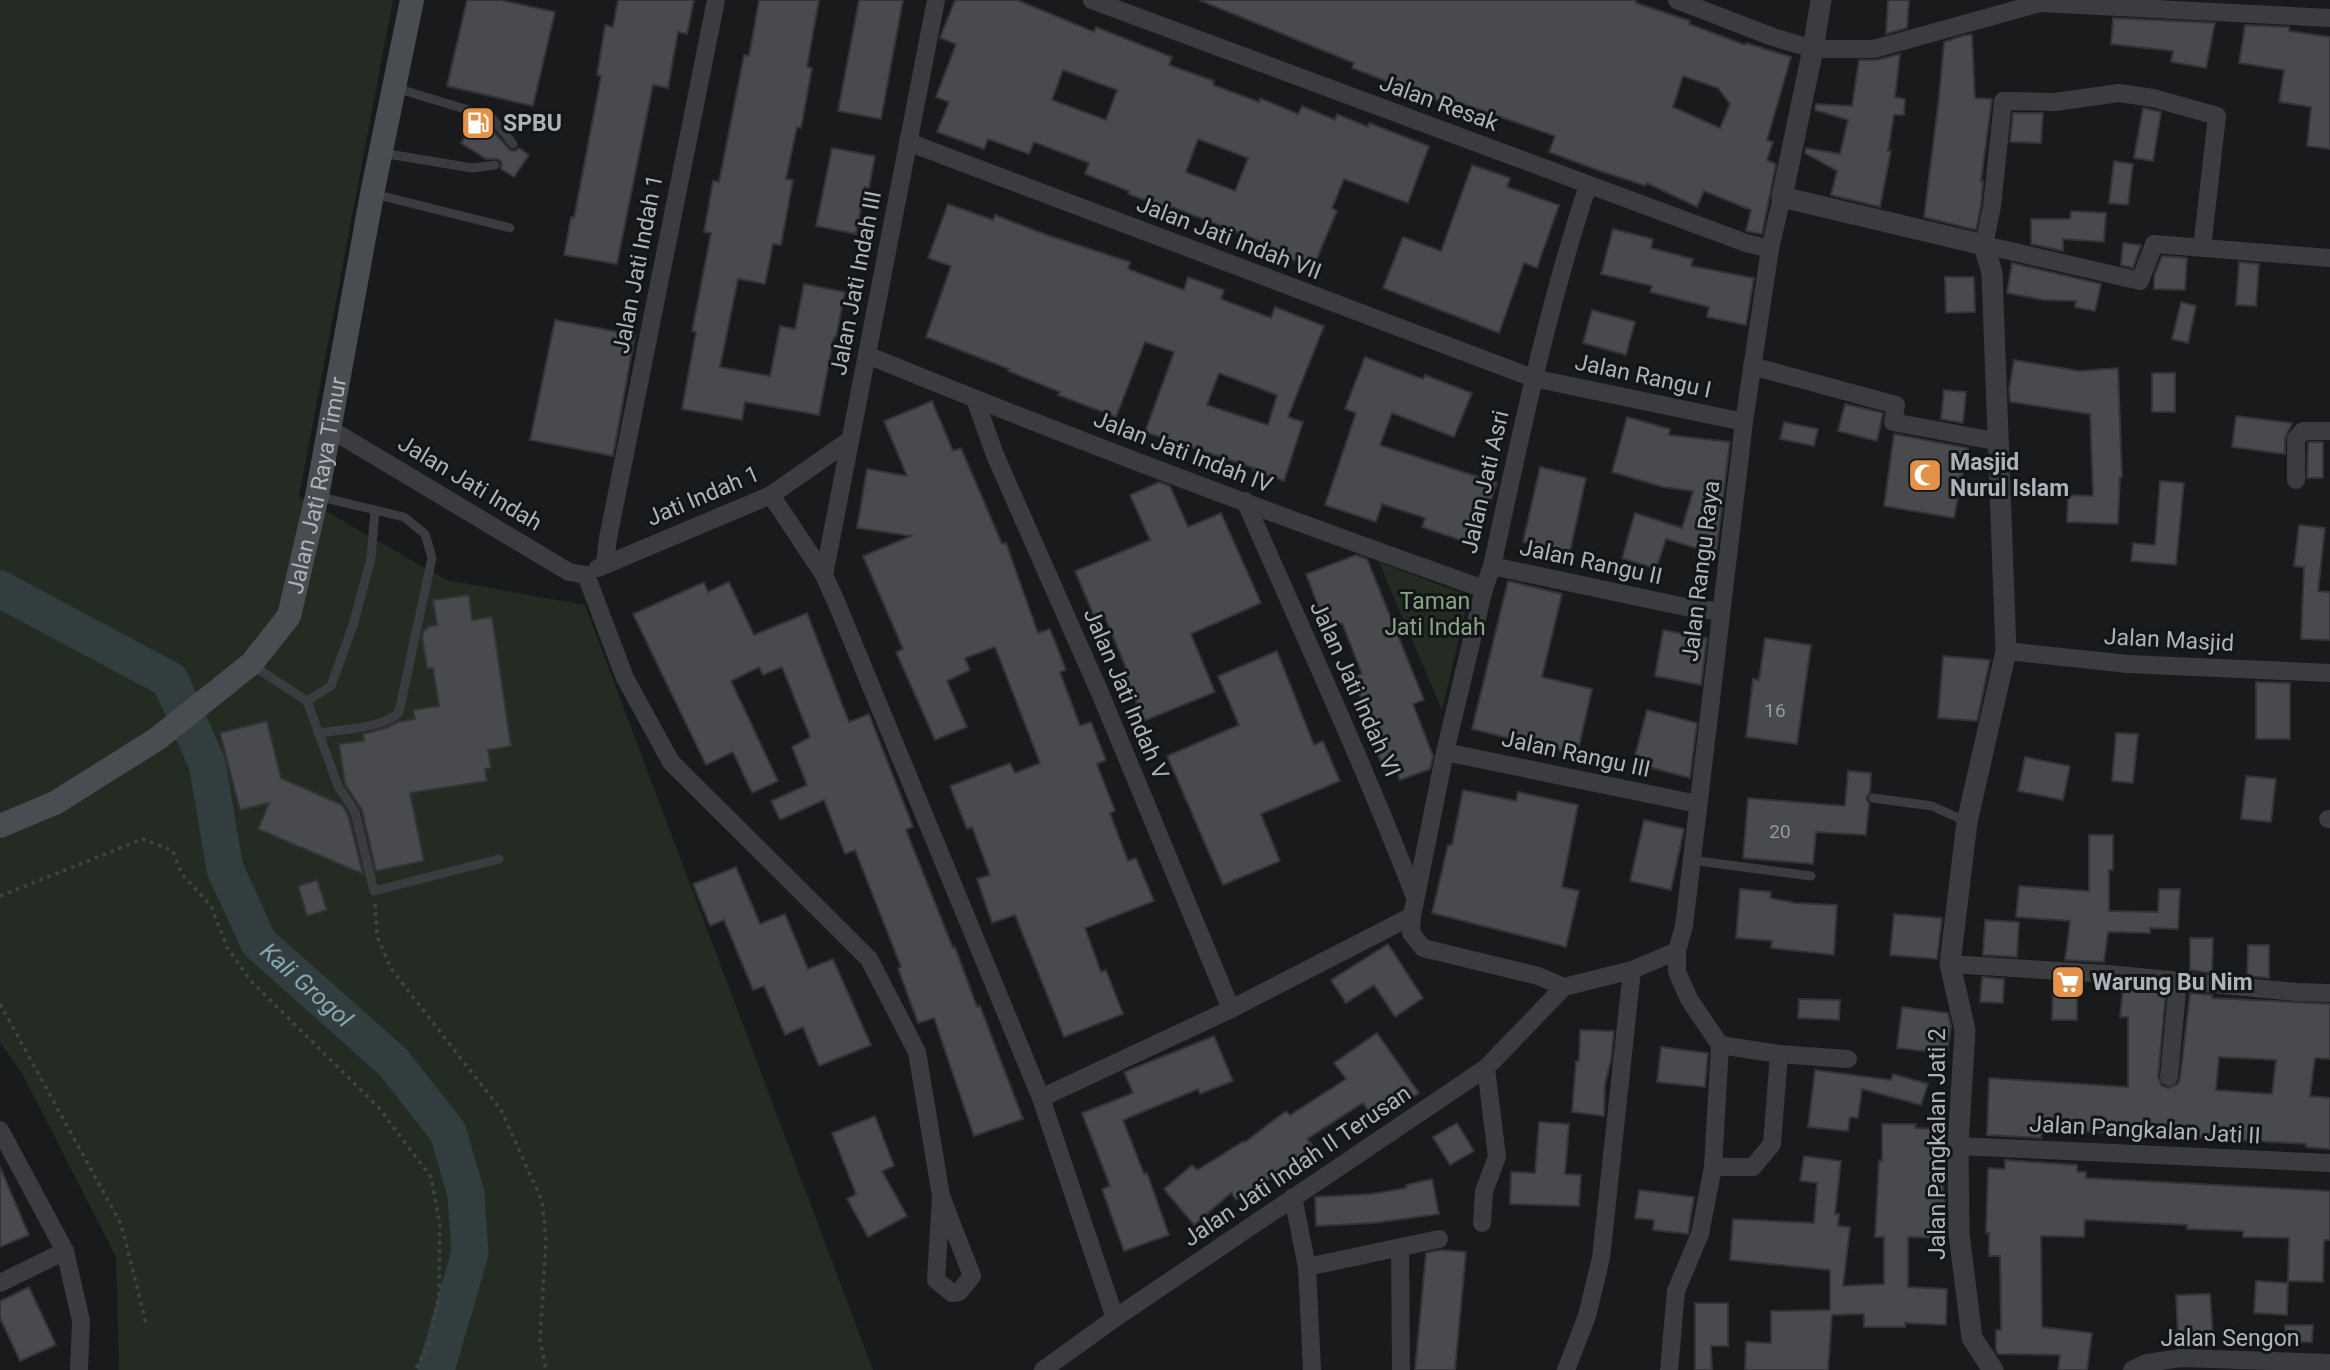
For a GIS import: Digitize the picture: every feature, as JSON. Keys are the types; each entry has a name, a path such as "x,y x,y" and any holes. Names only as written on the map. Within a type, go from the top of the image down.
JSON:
{"main road":[{"name":"Jalan Jati Raya Timur","path":"0,826 55,803 157,738 210,699 251,664 289,616 317,496 372,194 412,0"}],"street":[{"name":"Jalan Jati Indah 1","path":"605,564 716,0"},
{"name":"Jalan Jati Indah III","path":"824,575 936,0"},
{"name":"Jalan Resak","path":"1092,0 1588,185 1746,243 1770,249"},
{"path":"1677,0 1773,37 1813,49 1874,49 2040,3 2330,19"},
{"path":"1821,0 1782,197 2140,281 2154,244 2330,258"},
{"path":"1984,245 1992,206 2003,101 2055,102 2119,93 2153,98 2217,116 2202,248"},
{"name":"Jalan Jati Indah VII","path":"908,142 1533,379"},
{"name":"Jalan Jati Asri","path":"1414,907 1445,752 1484,589 1492,566 1533,379 1575,223 1588,185"},
{"name":"Jalan Rangu Raya","path":"1677,951 1684,926 1744,422 1770,249 1782,197"},
{"name":"Jalan Pangkalan Jati 2","path":"1984,245 1992,273 2006,651 1967,822 1950,964 1965,1030 1958,1146 1959,1234 1972,1338 1993,1370"},
{"name":"Jalan Jati Indah IV","path":"867,355 975,399 1484,589"},
{"path":"1752,366 1896,405 1892,422 2000,442"},
{"name":"Jalan Rangu I","path":"1533,379 1744,422"},
{"name":"Jalan Jati Indah V","path":"975,399 995,456 1100,693 1231,1009"},
{"name":"Jalan Jati Indah","path":"330,429 569,572 586,575"},
{"path":"2296,480 2296,439 2303,431 2330,431"},
{"name":"Jati Indah 1","path":"586,575 605,564 771,495 850,440"},
{"path":"771,495 824,575 1041,1098 1115,1318"},
{"name":"Jalan Jati Indah VI","path":"1245,501 1389,828 1414,907 1411,933 1423,948 1538,976 1564,987"},
{"name":"Jalan Rangu II","path":"1492,566 1695,609 1720,611"},
{"path":"586,575 625,678 671,762 869,959 917,1052 942,1196"},
{"name":"Jalan Masjid","path":"2006,651 2128,664 2330,673"},
{"name":"Jalan Rangu III","path":"1445,752 1698,802"},
{"path":"1041,1098 1231,1009 1414,907"},
{"path":"1564,987 1632,970 1677,951 1677,972 1689,999 1720,1045 1713,1167 1700,1234 1676,1291 1669,1370"},
{"path":"1950,964 2330,993"},
{"path":"1566,1370 1587,1316 1601,1258 1632,970"},
{"path":"2169,1077 2178,982"},
{"name":"Jalan Jati Indah II Terusan","path":"1043,1370 1115,1318 1486,1068 1564,987"},
{"path":"1720,1045 1779,1054 1848,1059"},
{"path":"1713,1167 1753,1167 1772,1144 1779,1054"},
{"path":"1482,1223 1484,1191 1497,1157 1486,1068"},
{"path":"0,1130 65,1251 81,1321 79,1370"},
{"name":"Jalan Pangkalan Jati II","path":"1958,1146 2330,1163"},
{"path":"1293,1198 1307,1267 1312,1370"},
{"path":"1307,1267 1440,1239"},
{"path":"1400,1248 1401,1370"},
{"path":"0,1283 65,1251"},
{"name":"Jalan Sengon","path":"2132,1370 2147,1363 2180,1358 2330,1363"}],"lane":[{"path":"394,87 491,117 513,144"},
{"path":"380,153 472,168 495,164"},
{"path":"372,194 510,228"},
{"path":"317,496 404,517 425,534 432,558 398,712 393,718 357,728 318,733"},
{"path":"307,701 331,687 353,625 371,559 375,510"},
{"path":"251,664 307,701 338,786 355,812 374,891 435,873 499,859"},
{"path":"1873,798 1932,806 1967,822"},
{"path":"1691,859 1811,876"}],"path":[{"path":"0,896 143,839 173,851 181,873 211,906 227,947 250,980 379,1108 431,1177 440,1226 439,1294 429,1344 415,1370"},
{"path":"374,891 377,936 392,970 501,1110 542,1201 546,1240 540,1339 546,1370"},
{"path":"0,1004 121,1224 147,1327"}],"green space":[{"path":"0,0 393,0 299,496 446,580 585,605 873,1370 119,1370 116,1257 22,1073 0,1042"},
{"name":"Taman Jati Indah","path":"1379,562 1469,596 1442,710"}],"building":[{"path":"467,0 500,0 555,12 533,106 447,86"},
{"path":"618,0 694,0 687,34 678,32 668,88 653,85 617,264 564,255 571,217 574,218 601,76 597,75 605,25 613,27"},
{"path":"759,0 819,0 807,67 812,68 801,128 797,127 786,179 793,180 781,245 773,244 765,284 738,279 720,367 770,376 780,326 795,329 804,284 845,292 819,415 745,402 742,420 682,409 696,332 692,331 711,233 704,232 713,181 719,182 744,55 749,56"},
{"path":"859,0 903,0 881,119 838,111"},
{"path":"955,0 1017,0 1094,32 1096,27 1172,57 1169,65 1214,81 1213,85 1259,102 1260,98 1298,114 1302,106 1335,120 1337,114 1429,146 1408,203 1344,179 1332,208 1337,211 1313,268 1260,247 1262,242 1172,207 1171,210 1128,194 1129,191 1085,174 1089,163 1034,142 1029,154 988,139 984,149 937,132 949,102 936,97 956,44 940,38","holes":["1063,70 1117,90 1106,120 1052,100","1198,139 1248,158 1235,191 1186,172"]},
{"path":"1199,0 1636,0 1636,3 1690,21 1689,24 1745,45 1746,43 1791,57 1767,140 1773,142 1767,160 1776,164 1762,234 1746,231 1751,210 1704,191 1697,207 1647,183 1646,186 1549,152 1555,136 1446,98 1445,103 1352,68 1354,63","holes":["1683,76 1718,88 1730,104 1720,128 1673,107"]},
{"path":"1888,0 1909,0 1907,28 1886,34"},
{"path":"2113,18 2215,23 2206,68 2171,62 2173,51 2111,44"},
{"path":"2245,25 2289,27 2289,31 2330,37 2330,149 2307,146 2311,107 2279,102 2284,70 2239,63"},
{"path":"1972,35 1975,98 1992,99 1976,230 1924,217 1944,42"},
{"path":"1900,54 1895,97 1905,99 1904,115 1894,115 1888,151 1891,151 1880,207 1831,195 1837,171 1805,153 1806,148 1840,154 1848,120 1815,110 1816,104 1852,106 1859,60 1877,60"},
{"path":"2143,108 2161,112 2153,161 2134,158"},
{"path":"2013,113 2043,113 2041,143 2010,142"},
{"path":"476,120 494,132 510,150 519,148 529,155 514,177 501,169 502,163 498,159 486,159 461,143"},
{"path":"832,148 875,156 869,188 865,187 856,234 816,226"},
{"path":"2114,161 2133,164 2128,205 2109,203"},
{"path":"1472,165 1510,178 1507,187 1559,205 1537,268 1524,263 1499,333 1383,288 1403,237 1441,251"},
{"path":"948,204 993,220 995,215 1130,262 1128,269 1184,290 1188,277 1224,290 1221,299 1271,318 1275,307 1324,326 1288,417 1303,422 1284,481 1253,471 1254,468 1145,432 1174,352 1145,342 1116,417 1058,395 1060,392 1008,371 1009,369 926,337 951,266 928,258","holes":["1219,373 1277,395 1268,425 1207,405"]},
{"path":"2071,211 2106,213 2104,242 2063,239 2063,251 2031,244 2031,219 2070,219"},
{"path":"1613,229 1653,239 1651,248 1693,259 1691,266 1754,278 1746,325 1707,317 1709,307 1650,292 1652,286 1601,274"},
{"path":"2123,243 2141,245 2133,268 2121,265"},
{"path":"2162,256 2187,258 2185,290 2154,289 2154,276"},
{"path":"2239,262 2259,264 2256,306 2236,305"},
{"path":"2012,263 2101,284 2095,311 2075,307 2076,301 2044,300 2007,293"},
{"path":"1945,277 1974,277 1975,312 1946,313"},
{"path":"2181,302 2196,306 2188,343 2172,339"},
{"path":"1592,310 1635,322 1626,355 1583,343"},
{"path":"555,320 635,335 613,456 530,440"},
{"path":"1365,357 1423,379 1425,375 1472,393 1454,437 1392,413 1380,445 1497,483 1475,545 1422,527 1425,518 1382,504 1376,522 1325,505 1356,413 1345,409"},
{"path":"2014,360 2079,371 2118,368 2122,477 2118,524 2067,522 2068,495 2093,496 2090,414 2010,402 2009,389"},
{"path":"2152,373 2175,373 2175,412 2152,412"},
{"path":"1944,390 1966,392 1963,423 1941,419"},
{"path":"932,401 953,451 961,448 1002,544 1006,543 1038,633 1050,629 1066,670 1060,672 1080,726 1091,722 1106,760 1097,764 1115,811 1110,813 1128,861 1136,858 1154,901 1085,928 1101,972 1106,970 1123,1014 1064,1037 1015,915 992,923 977,879 990,875 972,827 967,829 950,786 1010,763 1015,773 1040,763 995,647 965,658 970,670 947,681 967,727 935,740 896,652 903,649 863,556 911,536 857,528 867,469 907,476 884,421"},
{"path":"1845,404 1883,413 1877,441 1838,431"},
{"path":"2236,416 2292,423 2285,438 2285,454 2232,447"},
{"path":"1627,417 1670,429 1669,435 1730,442 1716,554 1666,539 1656,569 1622,558 1635,513 1682,528 1693,491 1663,487 1612,472"},
{"path":"1784,422 1818,429 1814,446 1780,439"},
{"name":"Masjid Nurul Islam","path":"1894,434 1968,448 1954,518 1884,506"},
{"path":"2308,442 2323,442 2323,478 2307,478"},
{"path":"1540,467 1586,478 1570,552 1523,542"},
{"path":"2160,481 2184,483 2176,565 2131,561 2133,543 2155,545"},
{"path":"1159,482 1170,486 1188,527 1221,513 1261,603 1191,634 1215,692 1144,721 1105,617 1096,621 1075,571 1150,540 1130,495"},
{"path":"2299,525 2325,528 2318,591 2330,592 2330,640 2301,639 2304,567 2294,566"},
{"path":"1356,555 1367,559 1424,700 1413,704 1433,756 1430,769 1400,780 1394,766 1384,770 1367,727 1371,726 1353,677 1362,674 1342,623 1327,629 1306,574"},
{"path":"1508,581 1562,594 1542,677 1592,689 1577,755 1472,729"},
{"path":"704,582 708,592 729,582 754,635 807,613 849,722 869,714 913,827 906,830 977,1007 980,1006 1023,1119 974,1136 934,1018 918,1023 898,968 901,967 855,850 845,854 824,800 780,820 771,801 807,785 792,747 810,737 782,667 763,675 759,667 731,681 778,781 752,793 733,752 706,765 633,614"},
{"path":"469,595 472,620 492,617 511,746 488,750 491,768 485,769 487,781 410,793 424,861 376,871 362,810 345,784 339,744 364,741 363,734 415,719 413,710 439,706 433,668 427,668 422,636 427,627 437,625 433,600"},
{"path":"1663,630 1707,638 1701,685 1655,676"},
{"path":"1765,638 1811,645 1797,744 1746,737 1753,679 1759,680"},
{"path":"1277,651 1314,745 1323,741 1340,781 1261,814 1280,861 1223,885 1167,756 1239,725 1218,676"},
{"path":"1943,656 1990,660 1977,721 1938,718"},
{"path":"2256,682 2290,683 2290,739 2256,739"},
{"path":"1647,710 1697,723 1690,778 1633,763"},
{"path":"267,721 281,778 342,805 348,815 363,874 258,829 269,803 240,810 220,733"},
{"path":"2116,733 2138,734 2133,783 2112,781"},
{"path":"2025,757 2070,766 2063,800 2018,791"},
{"path":"1848,771 1871,773 1870,792 1866,798 1869,804 1866,835 1816,832 1813,864 1743,858 1748,798 1845,806"},
{"path":"2246,776 2276,779 2271,822 2241,819"},
{"path":"1463,790 1516,801 1518,792 1578,805 1562,887 1579,891 1566,947 1432,913 1448,845 1452,845"},
{"path":"1644,820 1684,829 1671,890 1630,881"},
{"path":"2089,835 2113,835 2113,870 2109,870 2109,911 2158,912 2159,889 2180,889 2178,929 2150,928 2150,933 2108,932 2104,962 2065,960 2070,921 2016,917 2019,886 2089,891"},
{"path":"736,867 760,924 785,914 808,969 833,959 871,1045 819,1066 803,1027 785,1035 764,986 753,990 724,920 710,926 693,884"},
{"path":"317,880 327,910 307,916 298,886"},
{"path":"1740,889 1771,892 1770,898 1795,903 1837,905 1834,955 1771,948 1772,941 1736,938"},
{"path":"1894,914 1942,918 1937,959 1890,955"},
{"path":"1985,920 2019,922 2017,957 1983,955"},
{"path":"2190,938 2213,938 2212,973 2190,970"},
{"path":"1388,944 1423,998 1395,1017 1374,985 1346,1003 1331,980"},
{"path":"2248,945 2269,945 2269,978 2247,976"},
{"path":"1982,977 2004,979 2003,1003 1980,1002"},
{"path":"2053,982 2077,983 2077,1020 2052,1020"},
{"path":"2123,987 2166,991 2158,1077 2162,1086 2169,1088 2178,1084 2180,1078 2190,993 2212,995 2212,998 2330,1004 2330,1059 2315,1058 2310,1096 2330,1098 2330,1149 2306,1147 2306,1144 2042,1129 2041,1138 1987,1135 1989,1078 2128,1087 2128,1017 2120,1017","holes":["2219,1057 2276,1060 2272,1094 2216,1090"]},
{"path":"1799,999 1840,1000 1839,1020 1798,1018"},
{"path":"1902,1007 1948,1013 1951,1026 1947,1054 1897,1048"},
{"path":"1580,1030 1614,1031 1605,1084 1604,1116 1572,1112"},
{"path":"1377,1033 1419,1093 1376,1123 1363,1103 1307,1139 1313,1146 1265,1182 1236,1200 1231,1193 1194,1225 1164,1189 1192,1165 1197,1170 1245,1142 1286,1111 1290,1115 1346,1079 1334,1063"},
{"path":"1214,1036 1233,1081 1200,1094 1198,1089 1123,1120 1144,1174 1147,1173 1169,1235 1124,1251 1102,1189 1110,1186 1082,1113 1133,1093 1124,1072"},
{"path":"1661,1047 1708,1053 1705,1087 1657,1082"},
{"path":"1815,1070 1891,1080 1893,1074 1928,1084 1921,1105 1862,1089 1858,1118 1850,1117 1848,1131 1808,1127"},
{"path":"875,1116 894,1166 882,1171 907,1216 868,1237 847,1199 856,1194 832,1133"},
{"path":"1539,1122 1569,1124 1565,1174 1581,1175 1579,1206 1510,1204 1511,1172 1535,1173"},
{"path":"1457,1123 1474,1151 1450,1165 1433,1137"},
{"path":"1882,1124 1916,1124 1915,1128 1945,1129 1945,1238 1908,1237 1908,1287 1947,1289 1946,1325 1905,1323 1905,1327 1864,1327 1864,1314 1832,1315 1828,1370 1745,1370 1746,1342 1771,1343 1771,1311 1830,1310 1830,1270 1730,1260 1733,1219 1814,1223 1817,1183 1800,1181 1804,1156 1841,1161 1835,1214 1839,1214 1838,1226 1850,1227 1843,1286 1884,1284 1884,1237 1875,1237 1879,1160 1882,1161"},
{"path":"2005,1160 2077,1165 2077,1172 2086,1172 2086,1178 2330,1191 2330,1240 2324,1240 2323,1282 2288,1281 2289,1238 2243,1237 2243,1231 2187,1229 2187,1225 2085,1220 2084,1237 2041,1236 2042,1327 2092,1333 2087,1370 2058,1370 2060,1355 1998,1354 1996,1330 2001,1330 2000,1256 1989,1256 1989,1233 1986,1233 1988,1168 2005,1169"},
{"path":"0,1167 29,1235 0,1247"},
{"path":"1432,1179 1439,1214 1374,1223 1316,1226 1315,1197 1371,1194 1406,1188 1406,1185"},
{"path":"1639,1190 1694,1197 1688,1234 1653,1230 1654,1220 1635,1218"},
{"path":"1441,1250 1466,1252 1455,1370 1415,1370 1426,1253"},
{"path":"2256,1281 2288,1283 2287,1315 2254,1313"},
{"path":"29,1287 56,1345 20,1361 0,1318 0,1301"},
{"path":"2210,1294 2213,1334 2178,1336 2176,1295"},
{"path":"1695,1303 1728,1303 1728,1346 1711,1346 1712,1370 1695,1370"},
{"path":"2285,1325 2313,1325 2312,1342 2285,1342"}],"waterway":[{"name":"Kali Grogol","path":"0,589 170,680 207,763 225,869 259,943 393,1062 448,1132 466,1194 470,1253 436,1370"}],"place":[{"name":"SPBU","path":"478,123"},
{"name":"Masjid Nurul Islam","path":"1925,475"},
{"name":"Warung Bu Nim","path":"2068,982"}]}
